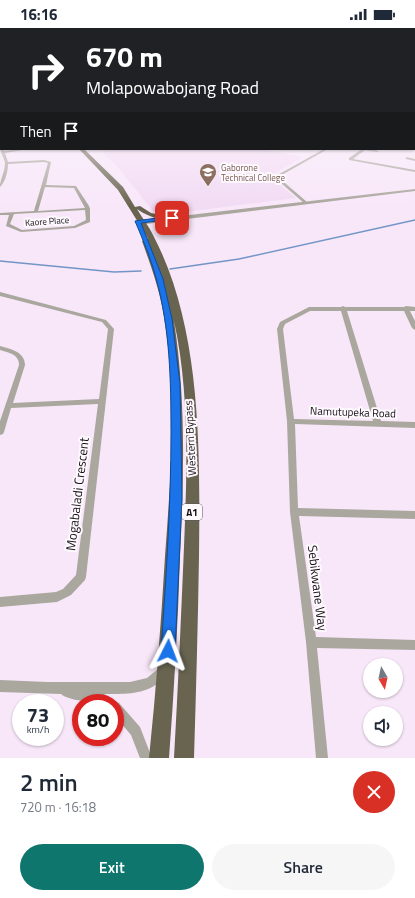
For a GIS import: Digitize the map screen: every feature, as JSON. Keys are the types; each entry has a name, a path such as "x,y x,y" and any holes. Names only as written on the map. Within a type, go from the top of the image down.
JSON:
{"highway":[{"name":"Western Bypass","path":"76,150 98,169 141,222 160,279 169,327 176,384 177,499 167,666 159,758"},
{"name":"Western Bypass","path":"82,150 103,168 129,198 141,222 158,249 168,279 184,349 188,391 193,499 184,758"},
{"path":"129,198 145,213 154,216 172,218"}],"street":[{"path":"0,186 8,168 8,163 4,152 19,150"},
{"path":"305,202 276,177 324,150"},
{"path":"363,150 350,159 415,171"},
{"path":"370,150 377,151"},
{"path":"0,157 6,157"},
{"path":"407,158 415,160"},
{"path":"8,163 49,162 36,212"},
{"path":"0,168 8,168"},
{"path":"0,214 88,209 75,187 43,186"},
{"path":"141,222 415,190"},
{"name":"Kaore Place","path":"12,213 8,224 21,231 79,226 88,221 88,209"},
{"path":"141,222 183,217"},
{"name":"Mogabaladi Crescent","path":"0,294 104,321 110,326 80,577 67,592 57,597 0,602"},
{"path":"378,424 343,308 415,308"},
{"name":"Sebikwane Way","path":"322,758 311,642 294,512 291,421 280,326 282,323 309,309 343,308"},
{"path":"406,308 415,328"},
{"path":"0,348 17,354 22,360 22,365 0,432"},
{"path":"9,406 102,401"},
{"name":"Namutupeka Road","path":"291,421 415,425"},
{"path":"294,512 415,515"},
{"path":"311,642 415,645"},
{"path":"0,686 47,688 130,688 141,686 157,678 167,666"},
{"path":"47,688 87,694"},
{"path":"124,717 136,731 146,758"}],"shaded area":[{"name":"Gaborone Technical College","path":"105,150 265,150 303,157 269,176 296,198 170,214 153,211 115,164 104,155"}],"waterway":[{"path":"170,269 239,259 415,220"},
{"path":"0,261 114,272 141,271"}],"place":[{"name":"Gaborone Technical College","path":"208,187"}],"route":[{"path":"168,651 177,499 176,384 173,350 160,279 150,250 137,221 172,218"}]}
